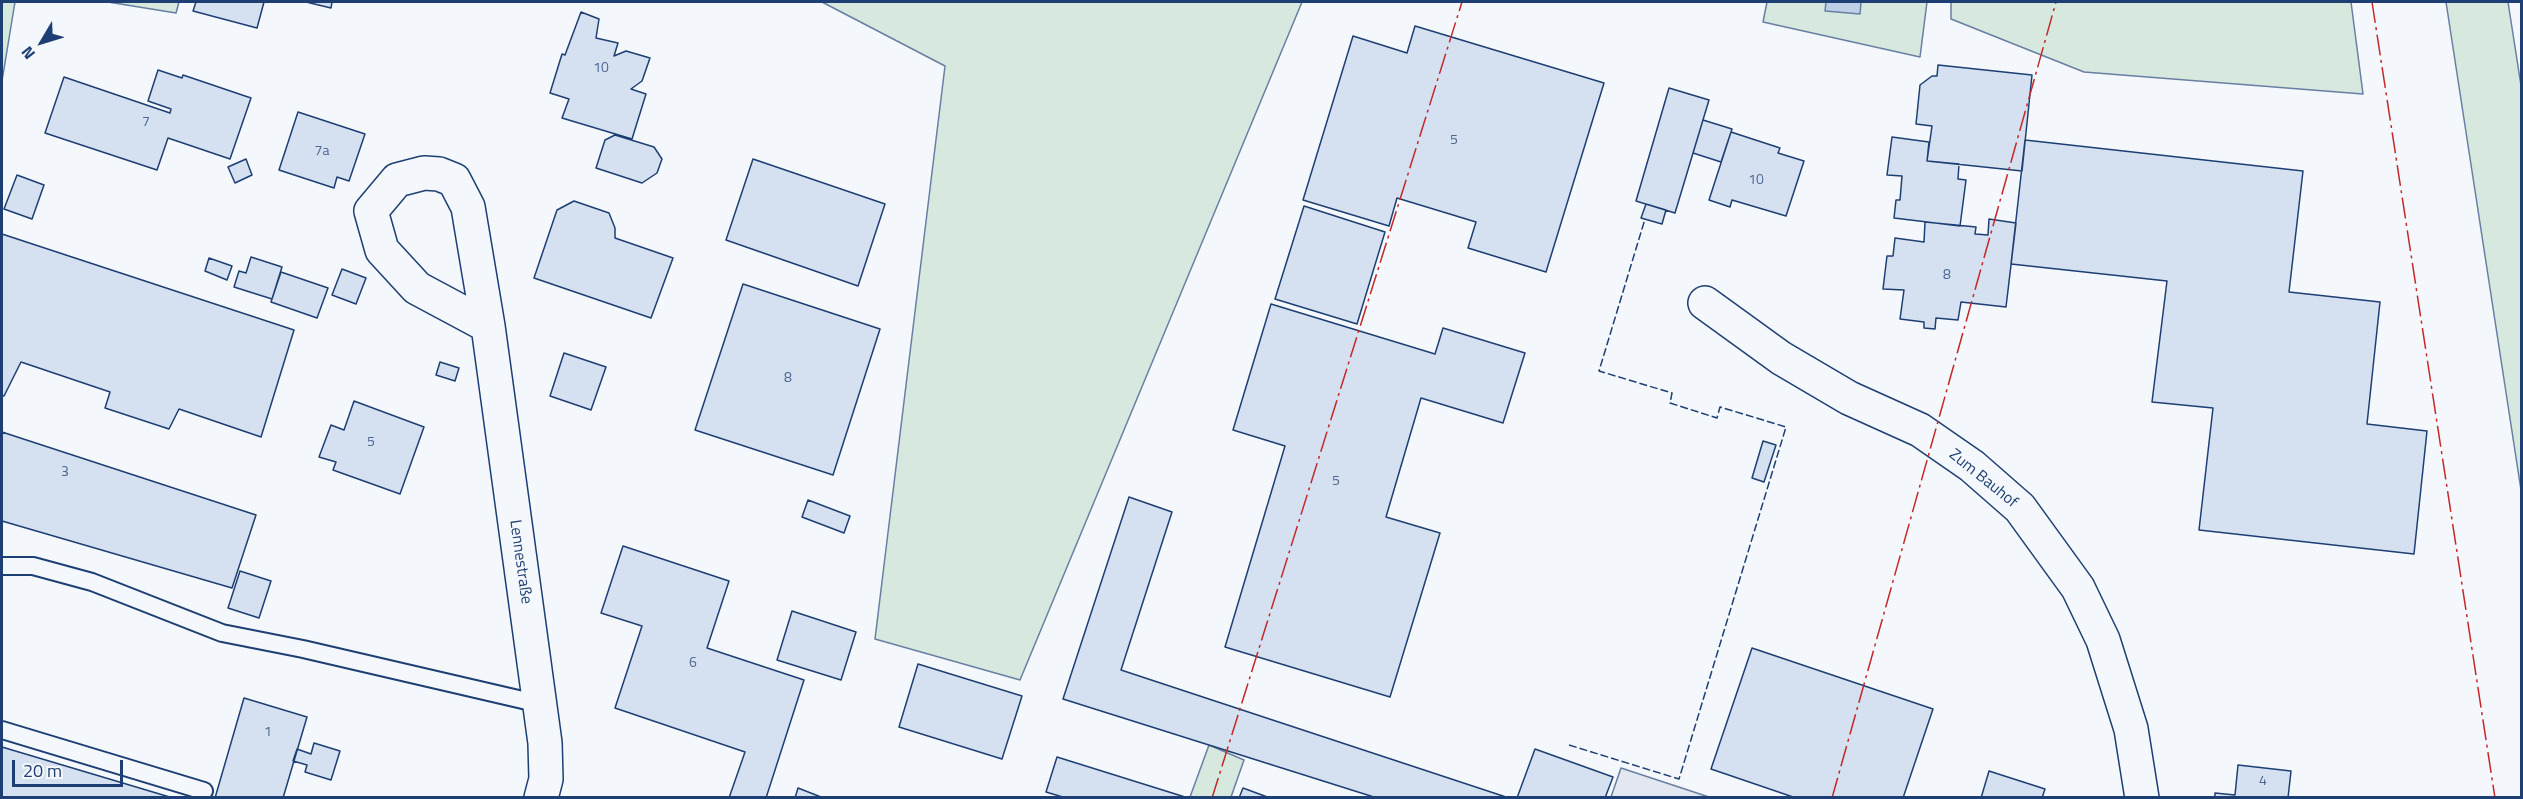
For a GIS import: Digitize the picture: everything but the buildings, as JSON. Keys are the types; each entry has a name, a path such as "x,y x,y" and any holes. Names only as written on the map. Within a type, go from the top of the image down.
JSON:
{"street":[{"name":"Lennestraße","path":"488,326 417,288 382,250 371,211 397,180 424,173 439,174 454,180 468,207 488,326 545,743 546,779 541,798"},
{"name":"Zum Bauhof","path":"1705,303 1781,358 1849,398 1920,430 1972,466 2020,508 2078,588 2103,640 2131,729 2142,798"}],"lane":[{"path":"2,566 33,566 92,582 222,633 540,704"},
{"path":"2,730 204,791"}],"shaded area":[{"path":"2,2 15,2 2,81"},
{"path":"108,2 179,2 176,13"},
{"path":"822,2 1302,2 1020,680 875,639 945,66"},
{"path":"1767,2 1927,2 1920,57 1763,22"},
{"path":"1951,2 2351,2 2363,94 2084,72 1951,19"},
{"path":"2446,2 2508,2 2522,92 2521,490"},
{"path":"1209,745 1244,760 1231,797 1190,797"},
{"path":"1621,768 1709,797 1611,797"}],"water":[{"path":"1826,2 1861,2 1860,14 1825,11"}],"fence":[{"path":"1569,745 1679,779 1786,427 1720,407 1717,418 1670,403 1672,393 1599,371 1645,219"}],"power":[{"path":"1212,798 1462,2"},
{"path":"1832,798 2056,2"},
{"path":"2372,2 2495,798"}]}
